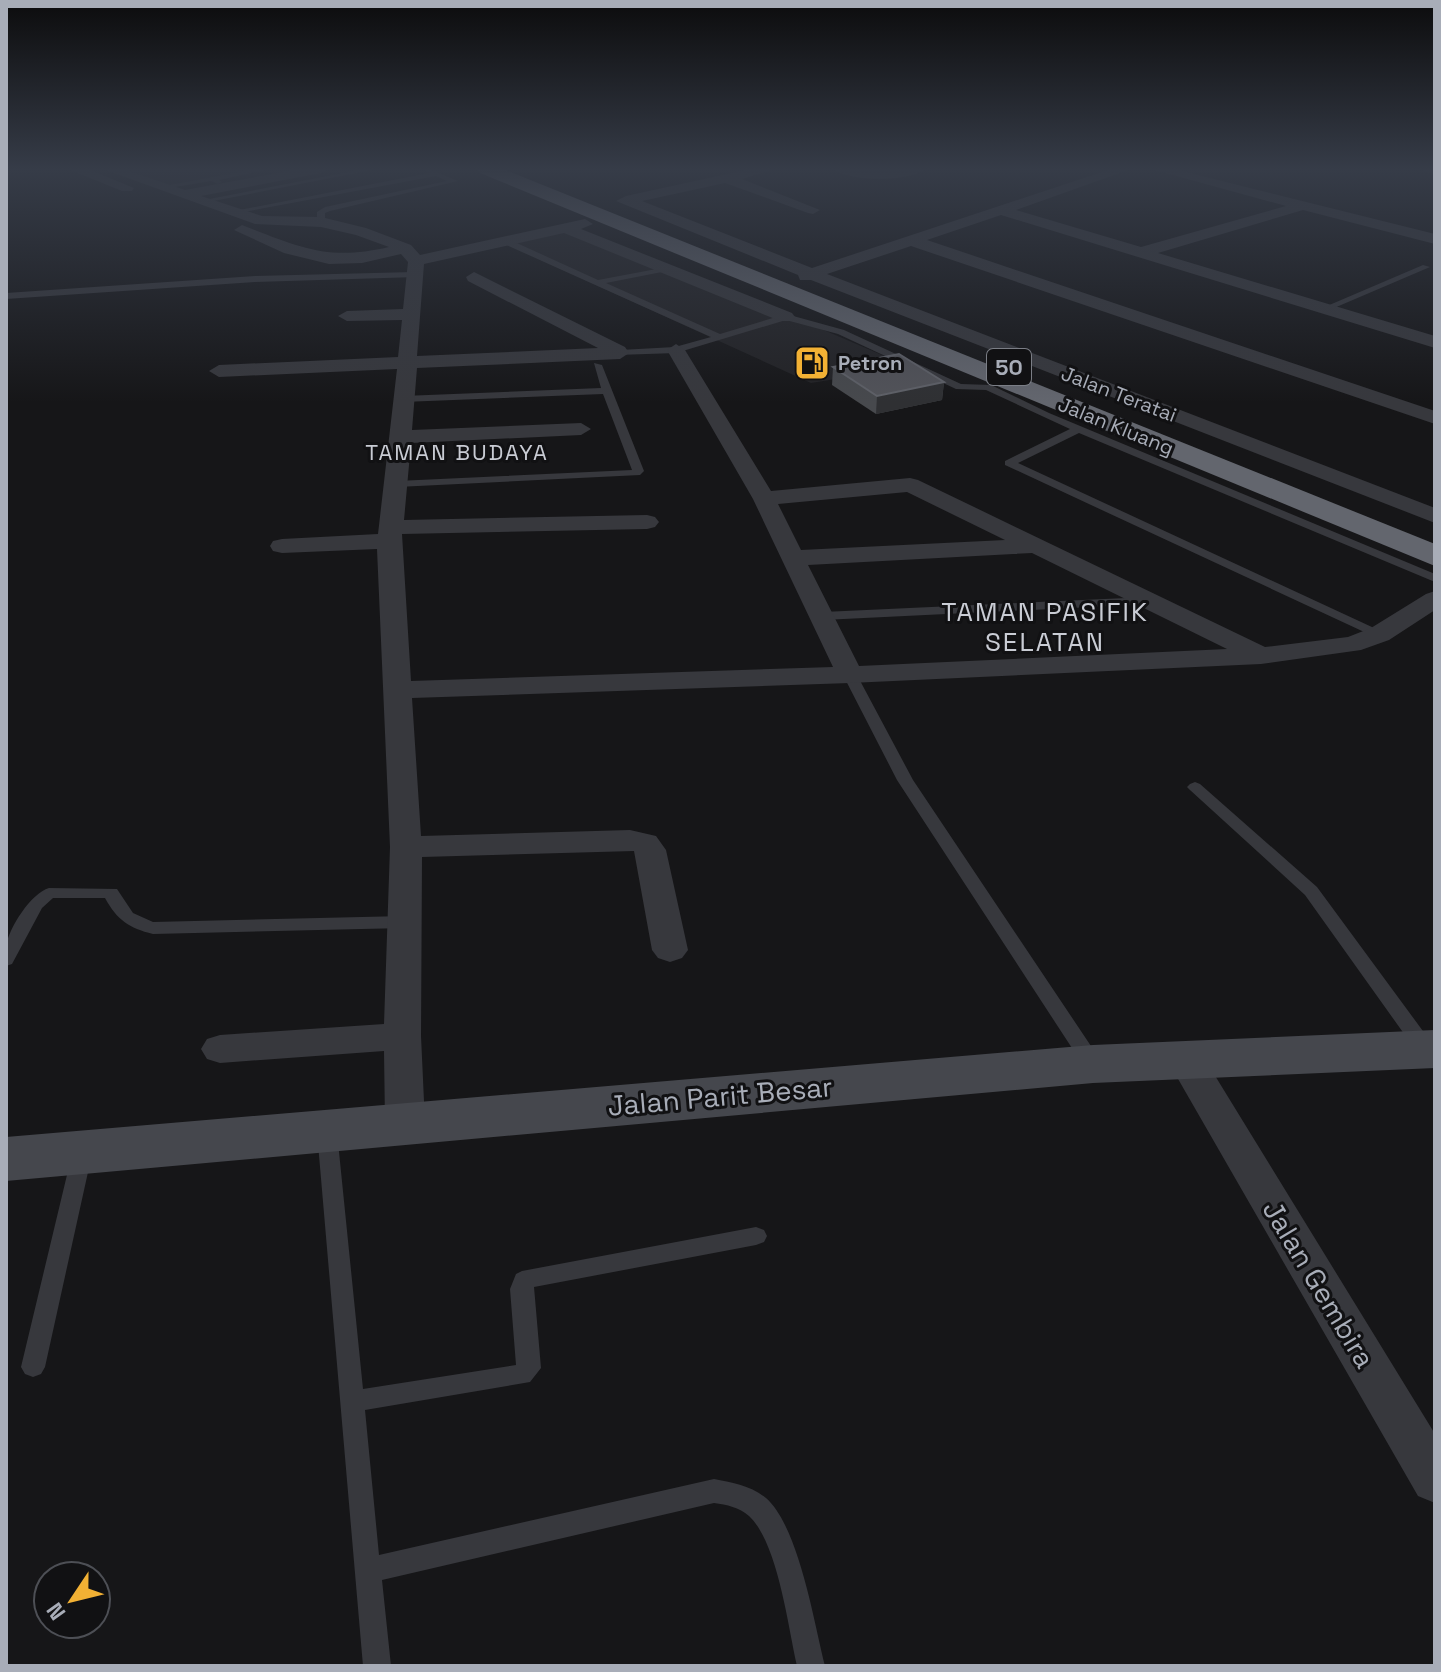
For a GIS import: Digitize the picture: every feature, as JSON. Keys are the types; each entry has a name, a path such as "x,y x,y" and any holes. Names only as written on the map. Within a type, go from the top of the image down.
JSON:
{"highway":[{"name":"Jalan Kluang","path":"692,247 854,328 915,354 1435,556"},
{"name":"Jalan Kluang","path":"719,247 1081,386 1435,536"}],"street":[{"path":"286,247 316,258 411,261 477,247"},
{"path":"388,247 411,261"},
{"path":"610,247 786,317"},
{"path":"802,278 895,247"},
{"path":"931,247 1435,418"},
{"path":"1120,247 1435,342"},
{"path":"1139,253 1159,247"},
{"path":"405,1123 402,1036 406,847 390,534 408,363 411,261"},
{"path":"474,277 620,353"},
{"path":"347,316 411,314"},
{"path":"676,350 764,499 850,675"},
{"path":"219,371 620,353"},
{"name":"Jalan Teratai","path":"1081,386 1435,516"},
{"path":"399,437 581,429"},
{"path":"764,499 901,483 918,488 1261,656"},
{"path":"282,546 390,534 647,522"},
{"path":"795,558 1039,546"},
{"path":"398,690 850,675 1261,656 1328,650 1380,634 1435,599"},
{"path":"406,847 630,840 645,843 650,850 670,950"},
{"path":"220,1049 402,1036"},
{"name":"Jalan Parit Besar","path":"6,1159 83,1152 329,1140 405,1123 1093,1064 1195,1073 1430,1049"},
{"name":"Jalan Gembira","path":"1195,1073 1435,1479"}],"lane":[{"path":"519,247 722,338"},
{"path":"6,296 269,278 411,261"},
{"path":"1324,309 1426,267"},
{"path":"599,282 664,269"},
{"path":"620,353 676,350 786,317 854,328"},
{"path":"397,484 636,473 638,471 597,365"},
{"path":"403,399 605,391"},
{"path":"1013,391 1080,428 1435,578"},
{"path":"1080,428 1009,463 1380,634"},
{"path":"823,616 1153,601"},
{"path":"850,675 905,780 1093,1064"},
{"path":"1195,787 1311,891 1430,1049"},
{"path":"6,960 35,905 49,893 111,893 123,917 133,924 153,928 405,922"},
{"path":"329,1140 377,1666"},
{"path":"33,1367 83,1152"},
{"path":"354,1401 522,1375 529,1368 521,1289 524,1281 530,1278 756,1236"},
{"path":"369,1570 714,1491 740,1496 762,1511 778,1540 811,1666"}],"shaded area":[{"path":"512,247 619,247 910,367 811,383"}],"building":[{"path":"899,354 944,382 877,396 833,367"}],"place":[{"name":"Petron","path":"812,363"}],"district":[{"name":"TAMAN BUDAYA","path":"457,452"},
{"name":"TAMAN PASIFIK SELATAN","path":"1045,627"}]}
